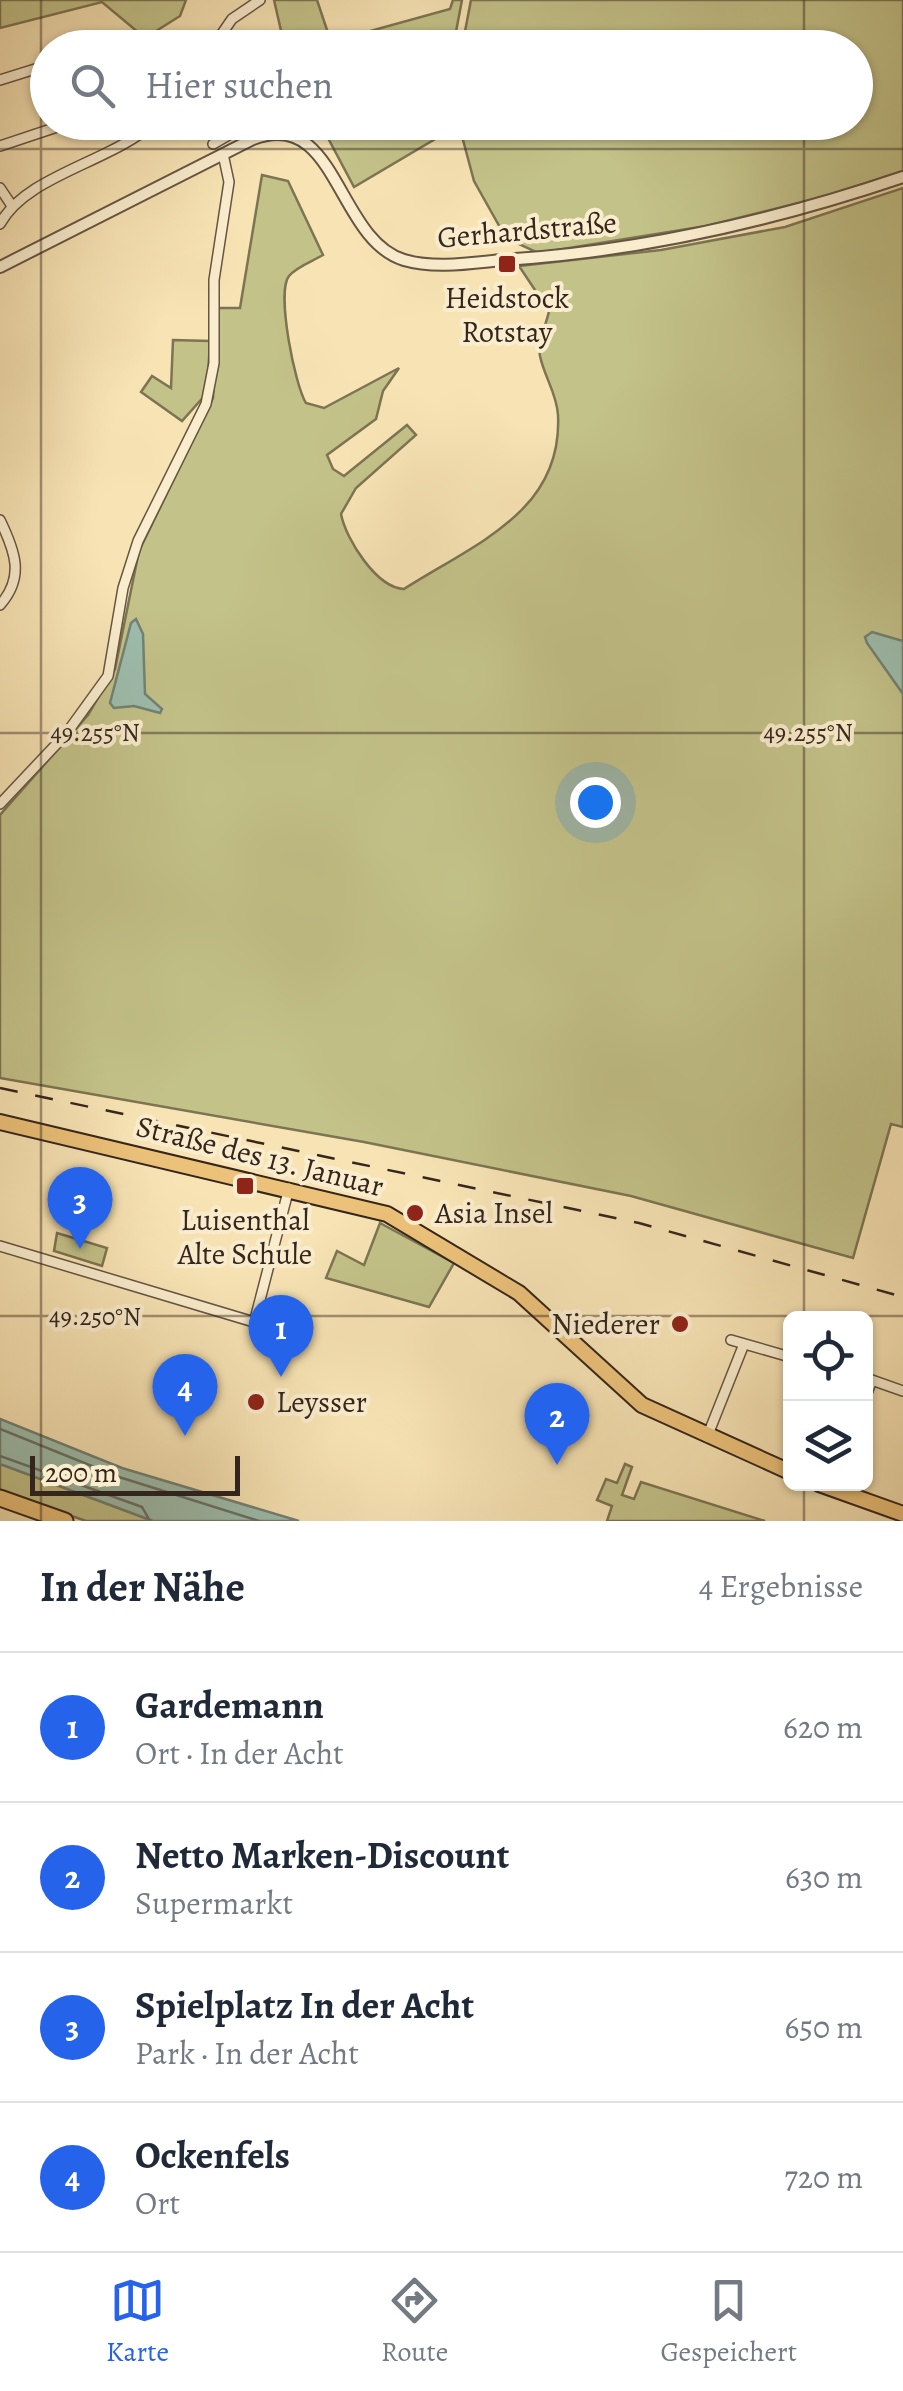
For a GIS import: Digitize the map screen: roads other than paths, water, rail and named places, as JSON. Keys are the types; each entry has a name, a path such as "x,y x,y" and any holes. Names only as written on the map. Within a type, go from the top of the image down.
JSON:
{"highway":[{"path":"0,1498 65,1521"},
{"path":"0,1508 37,1521"}],"main road":[{"name":"Straße des 13. Januar","path":"0,1122 362,1206 415,1228 518,1293 642,1406 783,1469"},
{"path":"840,1491 903,1514"}],"street":[{"path":"224,30 232,19 260,0"},
{"path":"0,80 30,71"},
{"path":"0,146 30,136"},
{"path":"0,224 12,206 42,184 115,152 131,140"},
{"path":"213,144 220,140"},
{"name":"Gerhardstraße","path":"0,267 256,140"},
{"name":"Gerhardstraße","path":"302,140 324,160 374,244 398,258 428,264 542,258 654,243 759,221 903,177"},
{"path":"0,804 85,711 108,676 123,588 138,541 206,404 214,362 214,280 229,174 224,154"},
{"path":"0,188 12,206"},
{"path":"0,520 18,563 14,585 0,605"},
{"path":"254,1322 288,1188"},
{"path":"0,1246 294,1334"},
{"path":"731,1340 783,1355"},
{"path":"707,1436 744,1344"},
{"path":"873,1380 903,1391"}],"water":[{"path":"136,619 143,634 145,694 162,709 160,713 134,706 114,708 110,703 131,623"},
{"path":"872,632 903,641 903,694 867,643 865,637"},
{"path":"0,1419 122,1468 299,1521 153,1521 0,1464"}],"railway":[{"path":"0,1088 639,1223 903,1297"}],"place":[{"name":"Heidstock Rotstay","path":"507,264"},
{"name":"Luisenthal Alte Schule","path":"245,1186"},
{"name":"Asia Insel","path":"415,1213"},
{"name":"Spielplatz In der Acht","path":"80,1249"},
{"name":"Niederer","path":"680,1324"},
{"name":"Gardemann","path":"281,1377"},
{"name":"Leysser","path":"256,1402"},
{"name":"Ockenfels","path":"185,1436"},
{"name":"Netto Marken-Discount","path":"557,1465"}]}
